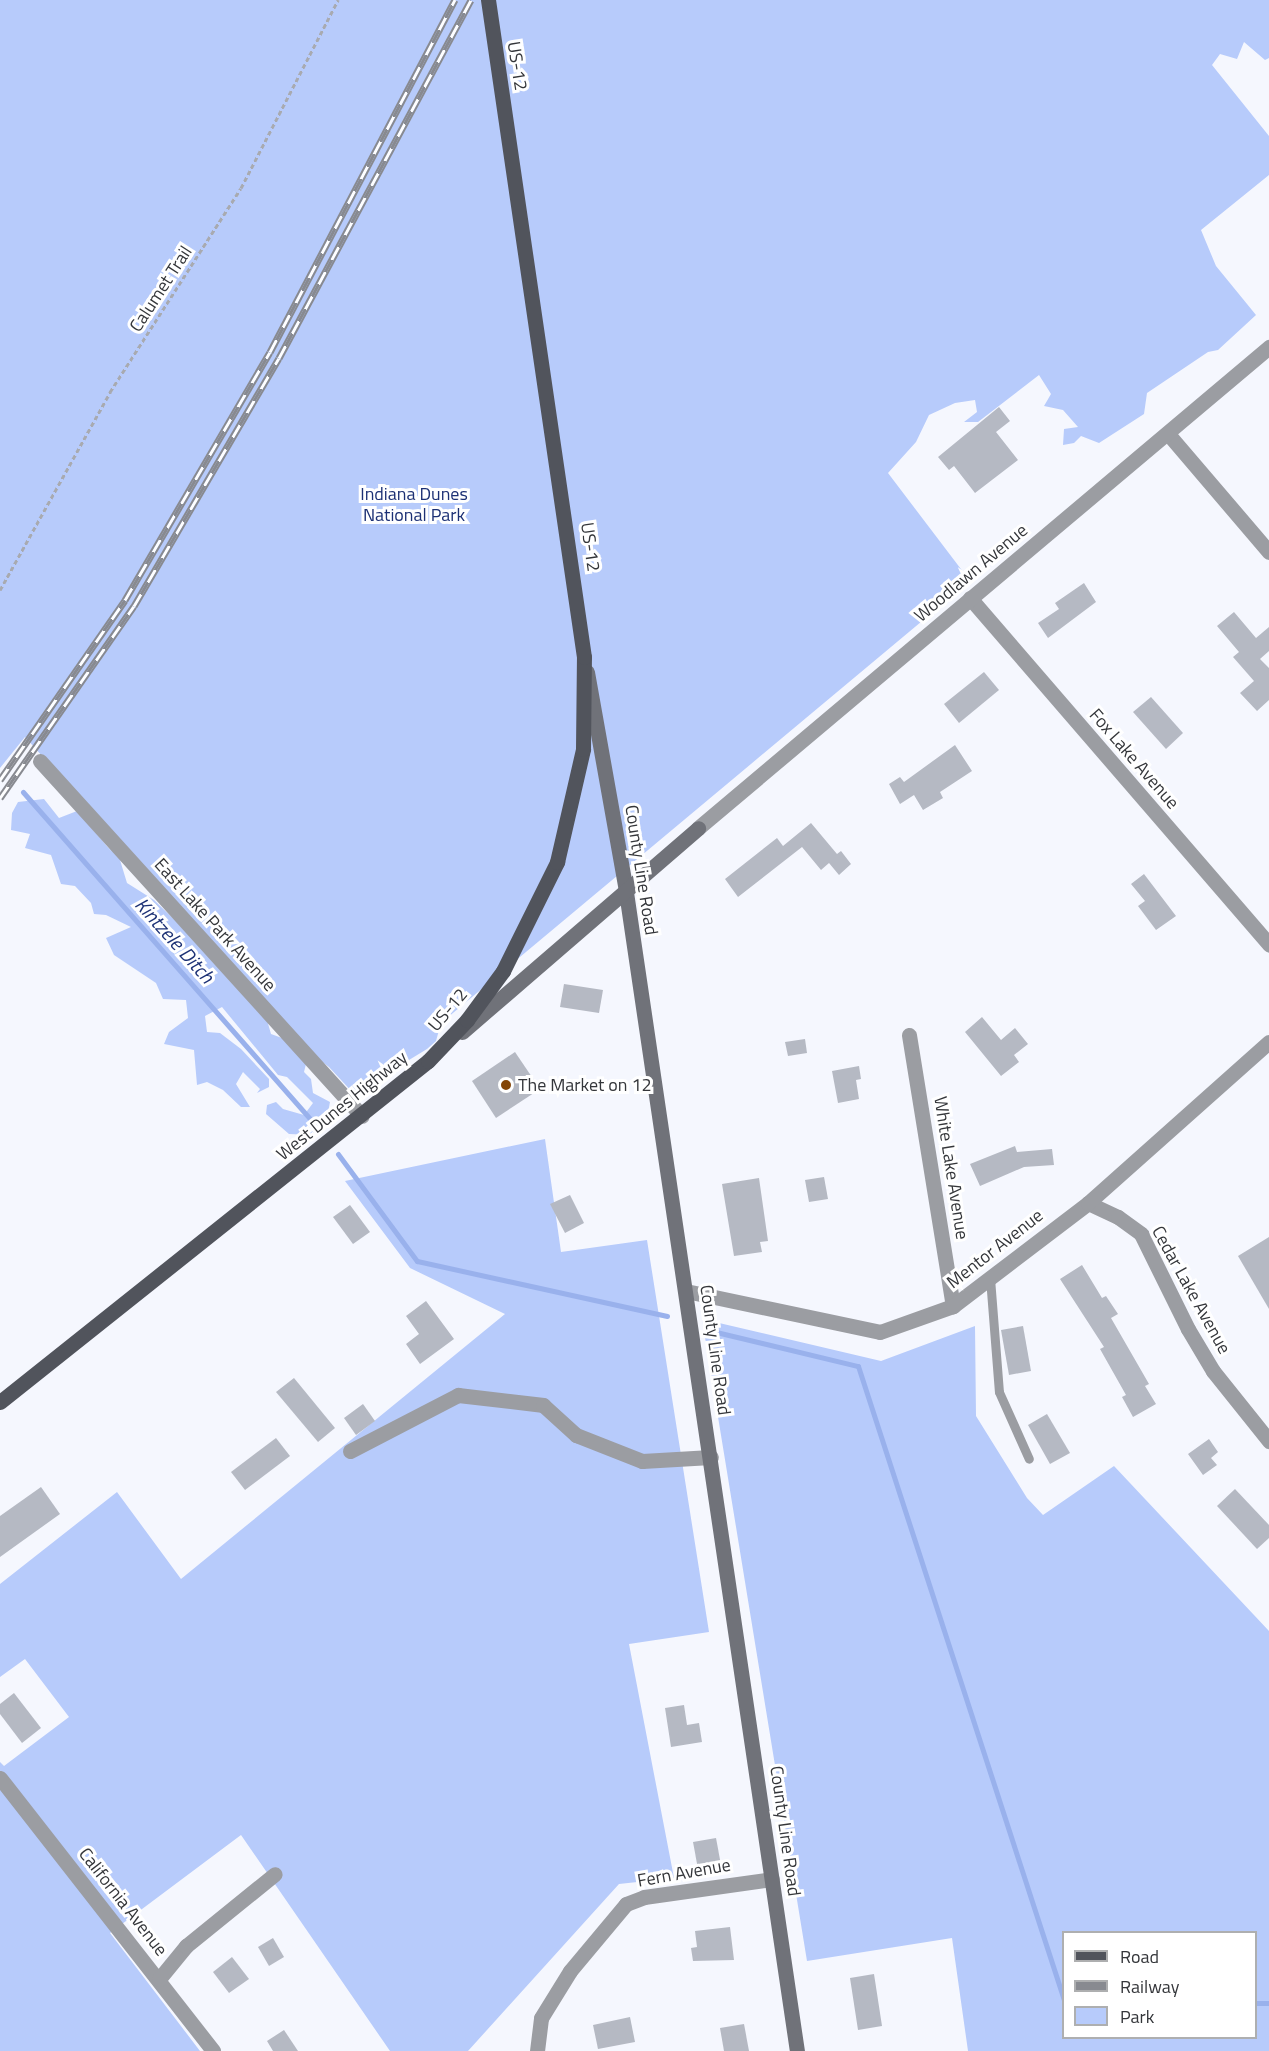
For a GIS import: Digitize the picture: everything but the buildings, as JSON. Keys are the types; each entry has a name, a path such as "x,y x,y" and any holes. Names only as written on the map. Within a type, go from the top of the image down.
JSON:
{"main road":[{"name":"US-12","path":"428,1061 467,1020 503,971 557,862 583,749 585,657 488,0"},
{"name":"West Dunes Highway","path":"0,1402 362,1116 428,1061"}],"street":[{"name":"Woodlawn Avenue","path":"698,828 970,598 1169,435 1269,347"},
{"path":"1169,435 1269,552"},
{"name":"Fox Lake Avenue","path":"970,598 1269,945"},
{"name":"County Line Road","path":"585,657 626,892 797,2051"},
{"name":"East Lake Park Avenue","path":"40,762 362,1116"},
{"name":"West Dunes Highway","path":"428,1061 698,828"},
{"name":"White Lake Avenue","path":"909,1035 953,1306"},
{"name":"Mentor Avenue","path":"686,1291 880,1332 953,1306 1088,1203 1269,1042"},
{"name":"Cedar Lake Avenue","path":"1088,1203 1118,1217 1141,1234 1203,1354 1269,1441"},
{"path":"350,1451 458,1395 543,1405 576,1435 642,1461 711,1457"},
{"name":"California Avenue","path":"0,1778 213,2051"},
{"path":"159,1979 186,1946 275,1874"},
{"name":"Fern Avenue","path":"537,2051 542,2018 570,1971 609,1921 626,1904 644,1897 772,1879"}],"lane":[{"path":"990,1278 999,1392 1029,1459"}],"path":[{"name":"Calumet Trail","path":"0,590 110,392 241,188 338,0"}],"green space":[{"name":"Indiana Dunes National Park","path":"0,0 1269,0 1269,58 1265,60 1244,42 1237,59 1220,54 1212,65 1269,136 1269,175 1201,230 1216,266 1256,315 1218,350 1208,352 1147,393 1144,414 1099,443 1081,436 1074,443 1063,445 1064,429 1078,427 1063,410 1044,406 1051,394 1039,375 978,422 964,422 977,412 975,400 955,403 929,415 916,442 888,473 970,581 441,1023 436,1041 427,1049 409,1060 398,1059 355,1095 329,1067 267,1020 271,1034 282,1038 306,1064 304,1072 311,1079 313,1093 330,1102 326,1123 312,1135 289,1134 266,1114 267,1105 276,1102 283,1109 304,1115 313,1103 287,1077 278,1075 222,1007 205,1016 207,1032 220,1033 241,1049 269,1079 269,1087 257,1093 260,1089 243,1072 236,1084 250,1107 241,1107 223,1090 207,1082 197,1085 194,1050 164,1044 169,1032 188,1018 186,1000 163,999 156,983 114,955 106,938 131,927 106,915 94,914 91,903 75,886 61,884 51,855 25,848 30,834 11,830 12,813 18,802 44,799 59,818 77,811 112,852 60,776 25,737 0,768","holes":["120,860 184,929 154,900 127,883"]},
{"path":"545,1139 561,1252 647,1240 709,1632 629,1644 674,1878 619,1884 468,2051 390,2051 241,1835 110,1933 200,2051 0,2051 0,1762 4,1766 69,1717 25,1659 0,1677 0,1584 117,1492 181,1579 505,1314 410,1268 345,1181"},
{"path":"702,1319 881,1361 975,1326 976,1416 1027,1498 1043,1515 1114,1466 1269,1631 1269,2051 968,2051 952,1938 807,1961"}],"waterway":[{"name":"Kintzele Ditch","path":"23,792 320,1130"},
{"path":"338,1154 417,1261 667,1316"},
{"path":"716,1332 858,1366 1062,1994"},
{"path":"1257,2003 1269,2003"}],"railway":[{"path":"0,780 125,600 270,352 455,0"},
{"path":"0,798 134,606 279,358 471,0"}],"place":[{"name":"The Market on 12","path":"506,1085"}]}
